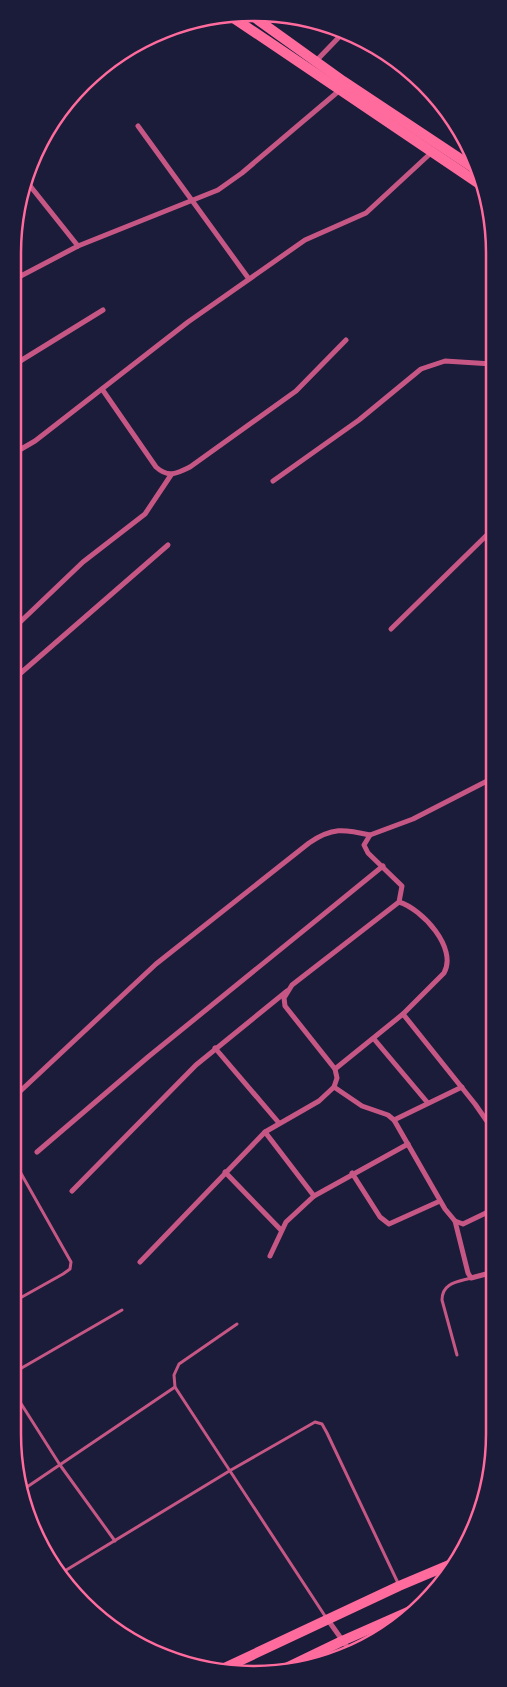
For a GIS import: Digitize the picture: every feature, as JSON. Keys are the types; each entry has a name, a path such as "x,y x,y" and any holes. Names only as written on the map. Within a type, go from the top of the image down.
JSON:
{"highway":[{"path":"260,21 316,62 468,164"},
{"path":"239,22 473,180"},
{"path":"232,1665 399,1586 438,1575"},
{"path":"301,1661 342,1640 396,1617"}],"street":[{"path":"316,62 339,38"},
{"path":"21,276 78,246 218,190 242,173 340,90"},
{"path":"138,126 249,279"},
{"path":"21,449 35,441 188,322 305,240 366,213 432,151"},
{"path":"31,187 78,246"},
{"path":"21,361 102,310"},
{"path":"102,389 156,467 164,474 171,475 190,467 296,391 346,340"},
{"path":"273,481 359,420 421,368 445,361 486,364"},
{"path":"21,621 83,562 145,514 171,475"},
{"path":"392,629 486,536"},
{"path":"21,673 168,545"},
{"path":"72,1191 215,1048 399,902 402,886 368,853 364,845 370,836 413,819 486,782"},
{"path":"21,1090 156,964 309,843 323,834 332,831 351,831 370,836"},
{"path":"37,1152 156,1050 383,866"},
{"path":"335,1069 374,1039 402,1014 444,973 448,966 448,957 426,918 410,906 399,902"},
{"path":"140,1262 265,1132 319,1101 334,1087 337,1078 335,1069 284,1006 284,998 287,991"},
{"path":"402,1014 462,1087 486,1120"},
{"path":"374,1039 427,1102"},
{"path":"215,1048 280,1123"},
{"path":"334,1087 362,1106 388,1115 394,1120 440,1201 455,1221 472,1278 486,1274"},
{"path":"394,1120 427,1102 462,1087"},
{"path":"265,1132 314,1196"},
{"path":"270,1256 286,1222 314,1196 408,1144"},
{"path":"225,1172 281,1230"},
{"path":"352,1174 380,1217 389,1224 440,1201"},
{"path":"455,1221 463,1224 486,1213"},
{"path":"327,1620 346,1646"}],"lane":[{"path":"21,1173 71,1262 70,1270 21,1298"},
{"path":"457,1355 442,1300 442,1292 446,1286 472,1278"},
{"path":"21,1367 122,1310"},
{"path":"238,1324 179,1364 174,1375 175,1387 231,1470 327,1620"},
{"path":"28,1487 175,1387"},
{"path":"21,1404 60,1465 115,1541"},
{"path":"66,1570 304,1426 315,1422 322,1424 399,1586"}]}
